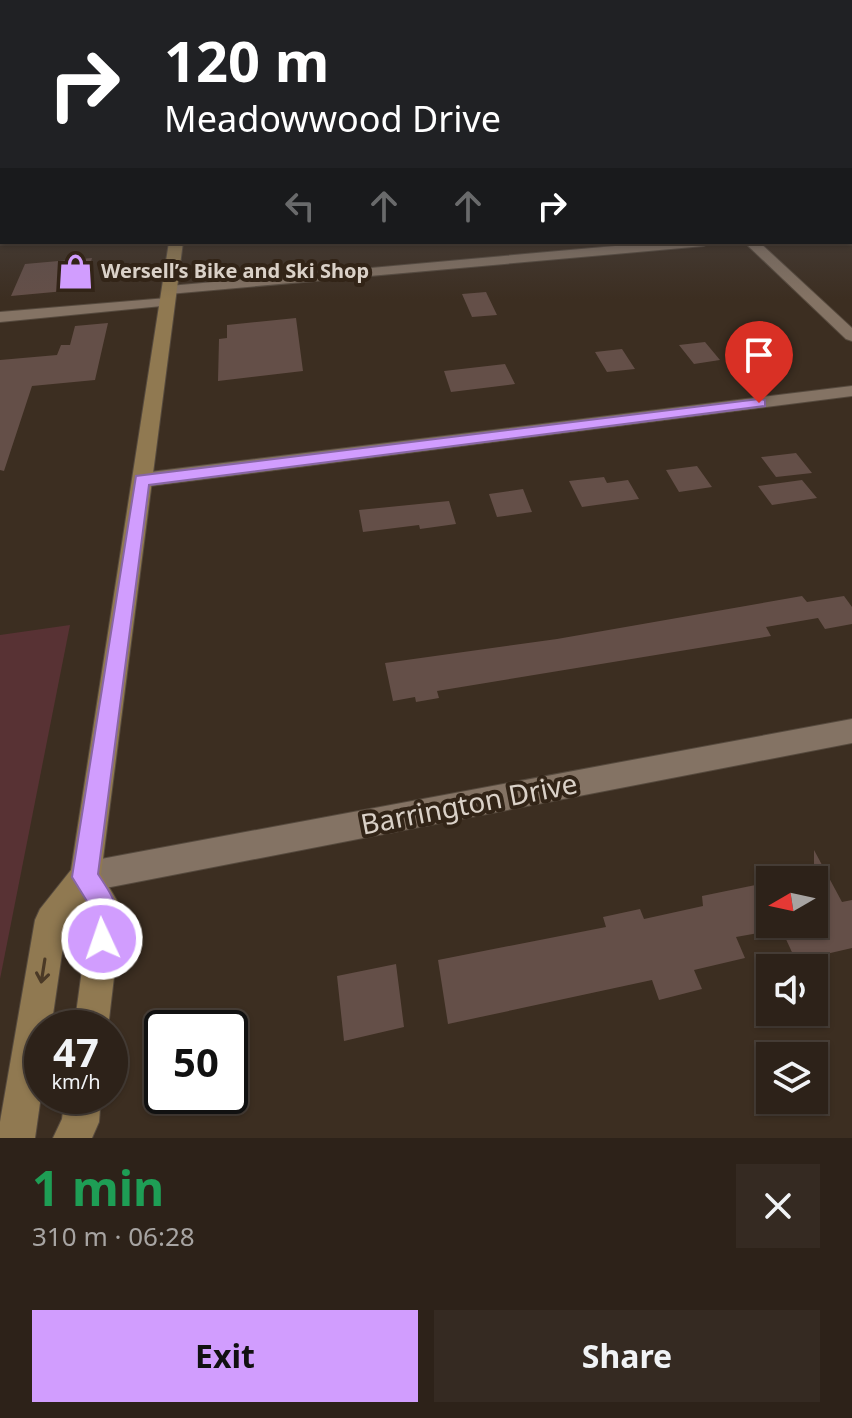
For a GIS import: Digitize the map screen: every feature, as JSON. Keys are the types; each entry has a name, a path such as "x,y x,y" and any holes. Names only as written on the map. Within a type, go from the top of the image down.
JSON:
{"main road":[{"path":"16,1138 51,920 85,877 176,244"},
{"path":"85,877 106,909 93,1010"},
{"path":"72,1138 81,1114"}],"street":[{"path":"0,317 168,296 684,244"},
{"path":"753,244 852,336"},
{"path":"142,480 852,391"},
{"name":"Barrington Drive","path":"85,877 852,731"}],"shaded area":[{"path":"70,625 0,979 0,635"}],"building":[{"path":"92,258 85,281 67,283 65,291 11,296 25,264"},
{"path":"486,292 497,315 472,317 462,294"},
{"path":"296,318 303,371 218,381 219,339 227,338 227,325"},
{"path":"108,323 95,380 32,386 4,471 0,470 0,360 57,355 61,345 70,345 75,326"},
{"path":"705,342 720,360 694,364 679,345"},
{"path":"622,349 635,369 607,372 595,352"},
{"path":"505,364 515,384 451,392 444,371"},
{"path":"796,453 812,473 776,477 761,457"},
{"path":"697,466 712,487 679,492 666,470"},
{"path":"604,477 607,483 628,480 639,499 582,507 569,481"},
{"path":"802,480 817,498 772,505 758,486"},
{"path":"523,489 532,512 497,517 489,494"},
{"path":"449,501 456,524 363,532 359,510"},
{"path":"802,596 807,602 844,596 852,607 852,624 825,629 818,618 766,627 771,636 437,691 439,698 416,702 415,697 393,701 385,663 557,639"},
{"path":"814,850 823,866 814,866"},
{"path":"828,876 842,902 852,900 852,948 826,954 793,954 785,938 828,938"},
{"path":"756,885 756,933 736,937 745,958 694,970 702,989 659,1000 652,980 448,1024 438,960 606,927 603,917 640,909 644,919 703,906 702,896"},
{"path":"396,964 404,1027 344,1041 337,976"}],"place":[{"name":"Wersell’s Bike and Ski Shop","path":"75,271"}],"route":[{"path":"102,939 106,909 85,877 142,480 759,403"}]}
